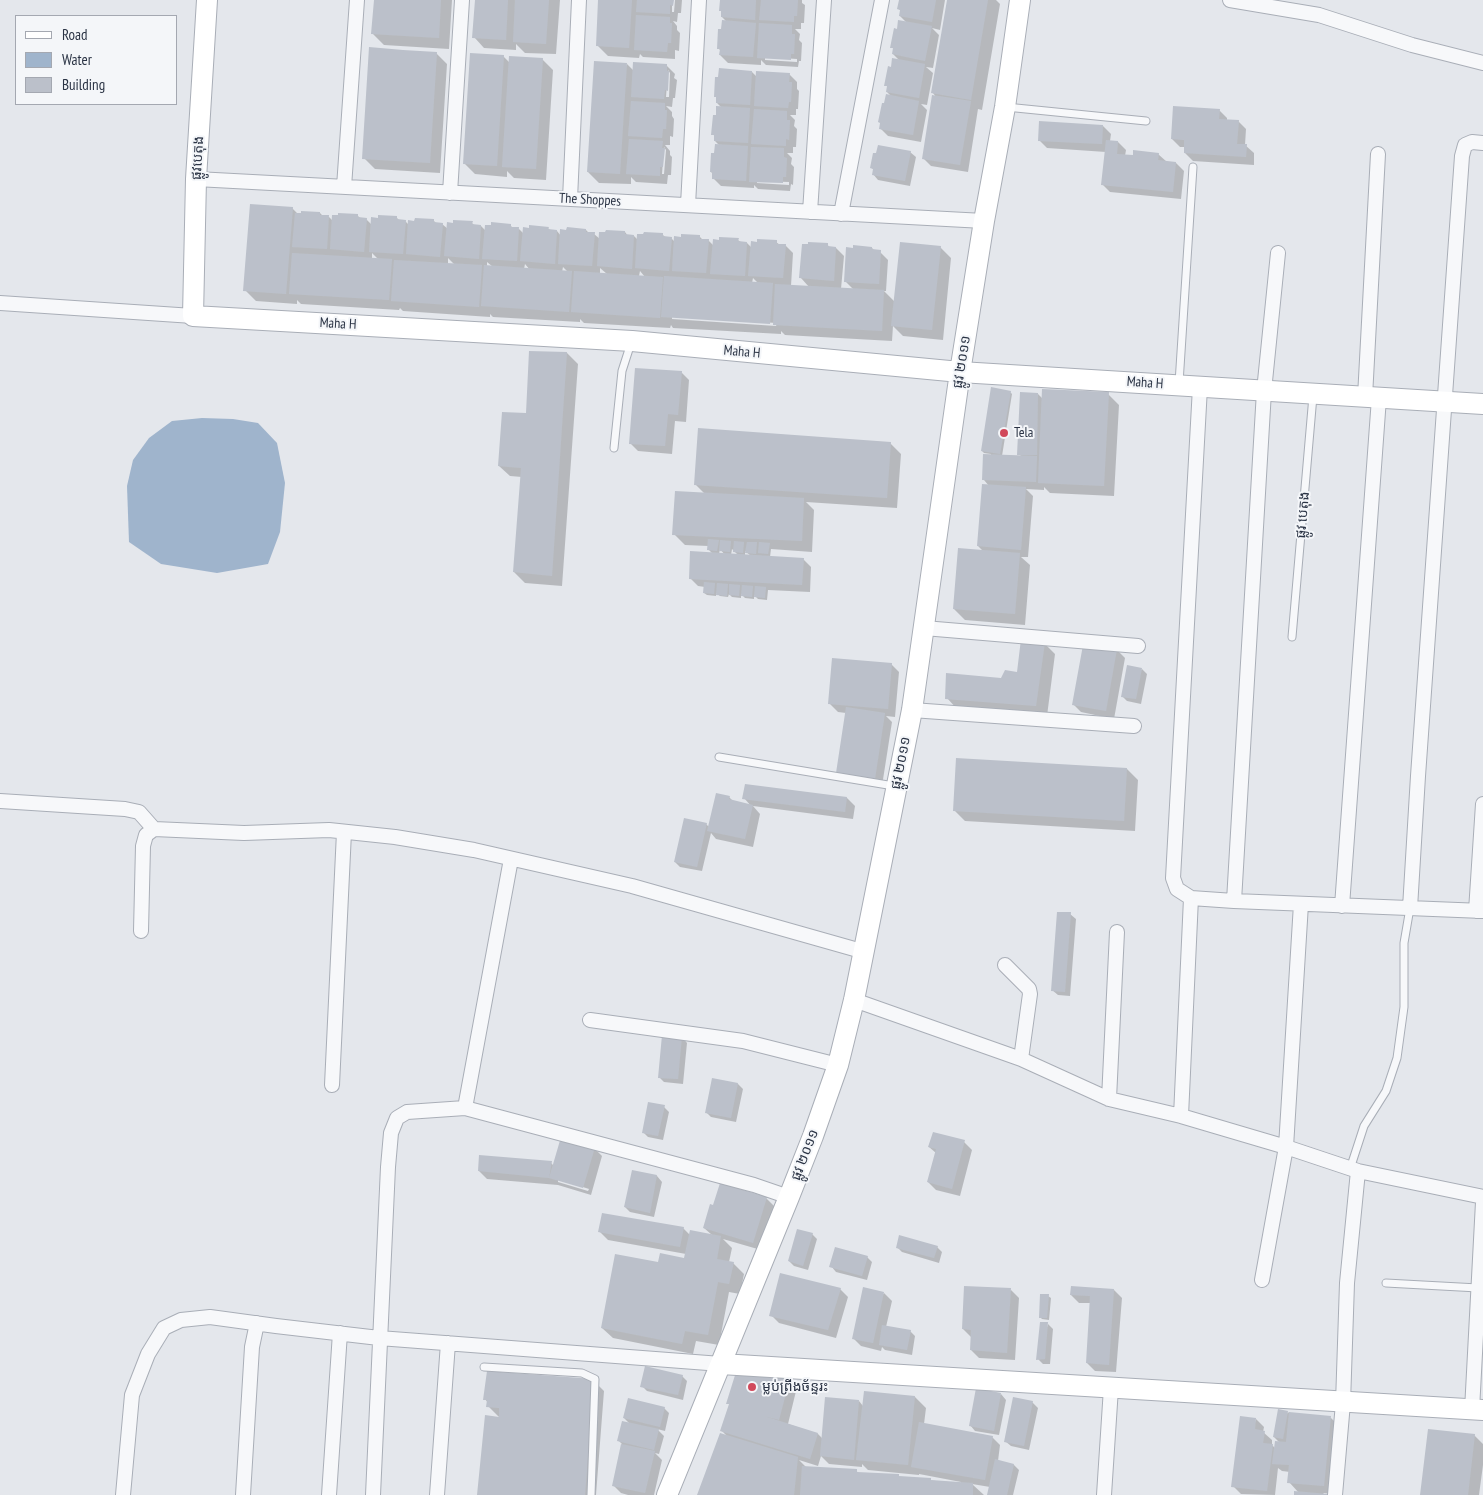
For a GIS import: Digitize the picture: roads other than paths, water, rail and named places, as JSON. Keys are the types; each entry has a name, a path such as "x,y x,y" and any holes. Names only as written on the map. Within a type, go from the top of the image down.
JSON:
{"street":[{"name":"ផ្លូវបេតុង","path":"193,316 196,179 207,0"},
{"path":"344,187 357,0"},
{"path":"450,193 462,0"},
{"path":"570,199 579,0"},
{"path":"688,206 699,0"},
{"path":"810,212 824,0"},
{"path":"841,214 882,0"},
{"name":"ផ្លូវ ២០១១","path":"667,1495 813,1136 838,1065 854,1000 912,710 960,372 984,221 1005,107 1020,0"},
{"path":"1230,0 1319,15 1412,45 1483,63"},
{"path":"1410,908 1462,156 1465,145 1472,142 1483,143"},
{"path":"1342,906 1372,397 1378,154"},
{"name":"The Shoppes","path":"196,179 984,221"},
{"path":"1234,901 1264,391 1278,253"},
{"name":"Maha H","path":"0,303 632,341 960,372 1483,404"},
{"path":"1200,387 1173,878 1177,889 1191,898 1479,911 1483,804"},
{"path":"924,628 1138,646"},
{"path":"912,710 1134,726"},
{"path":"0,801 125,809 139,812 154,829"},
{"path":"141,931 143,846 146,836 154,829 244,833 329,830 395,837 474,850 632,886 865,952"},
{"path":"332,1085 344,832"},
{"path":"465,1108 510,859"},
{"path":"1181,1116 1191,898"},
{"path":"1262,1280 1286,1147 1301,904"},
{"path":"1109,1099 1117,932"},
{"path":"1005,965 1029,989 1030,994 1021,1059"},
{"path":"854,1000 1021,1059 1109,1099 1181,1116 1286,1147 1354,1170 1483,1197"},
{"path":"590,1020 743,1041 838,1065"},
{"path":"372,1495 391,1133 397,1118 407,1112 465,1108 754,1185 789,1198"},
{"path":"1335,1495 1344,1403 1347,1283 1354,1170"},
{"path":"123,1495 132,1395 148,1354 164,1328 181,1320 210,1317 379,1338 721,1364 1477,1410 1478,1288 1483,1202"},
{"path":"243,1495 252,1347 257,1323"},
{"path":"329,1495 340,1333"},
{"path":"437,1495 448,1343"},
{"path":"1104,1495 1111,1388"}],"lane":[{"path":"1005,107 1146,121"},
{"path":"1178,386 1193,167"},
{"path":"614,448 622,371 632,341"},
{"name":"ផ្លូវ បេតុង","path":"1292,637 1313,394"},
{"path":"719,757 897,787"},
{"path":"1354,1170 1364,1126 1386,1091 1397,1058 1404,1007 1404,943 1410,908"},
{"path":"1386,1283 1478,1288"},
{"path":"484,1367 582,1373 595,1379 591,1495"}],"water":[{"path":"202,418 233,419 258,423 277,443 285,483 280,532 268,564 217,573 161,564 129,542 127,486 133,460 149,438 172,421"}],"place":[{"name":"Tela","path":"1004,433"},
{"name":"ម្លប់ព្រីងច័ន្ទរះ","path":"752,1387"}]}
